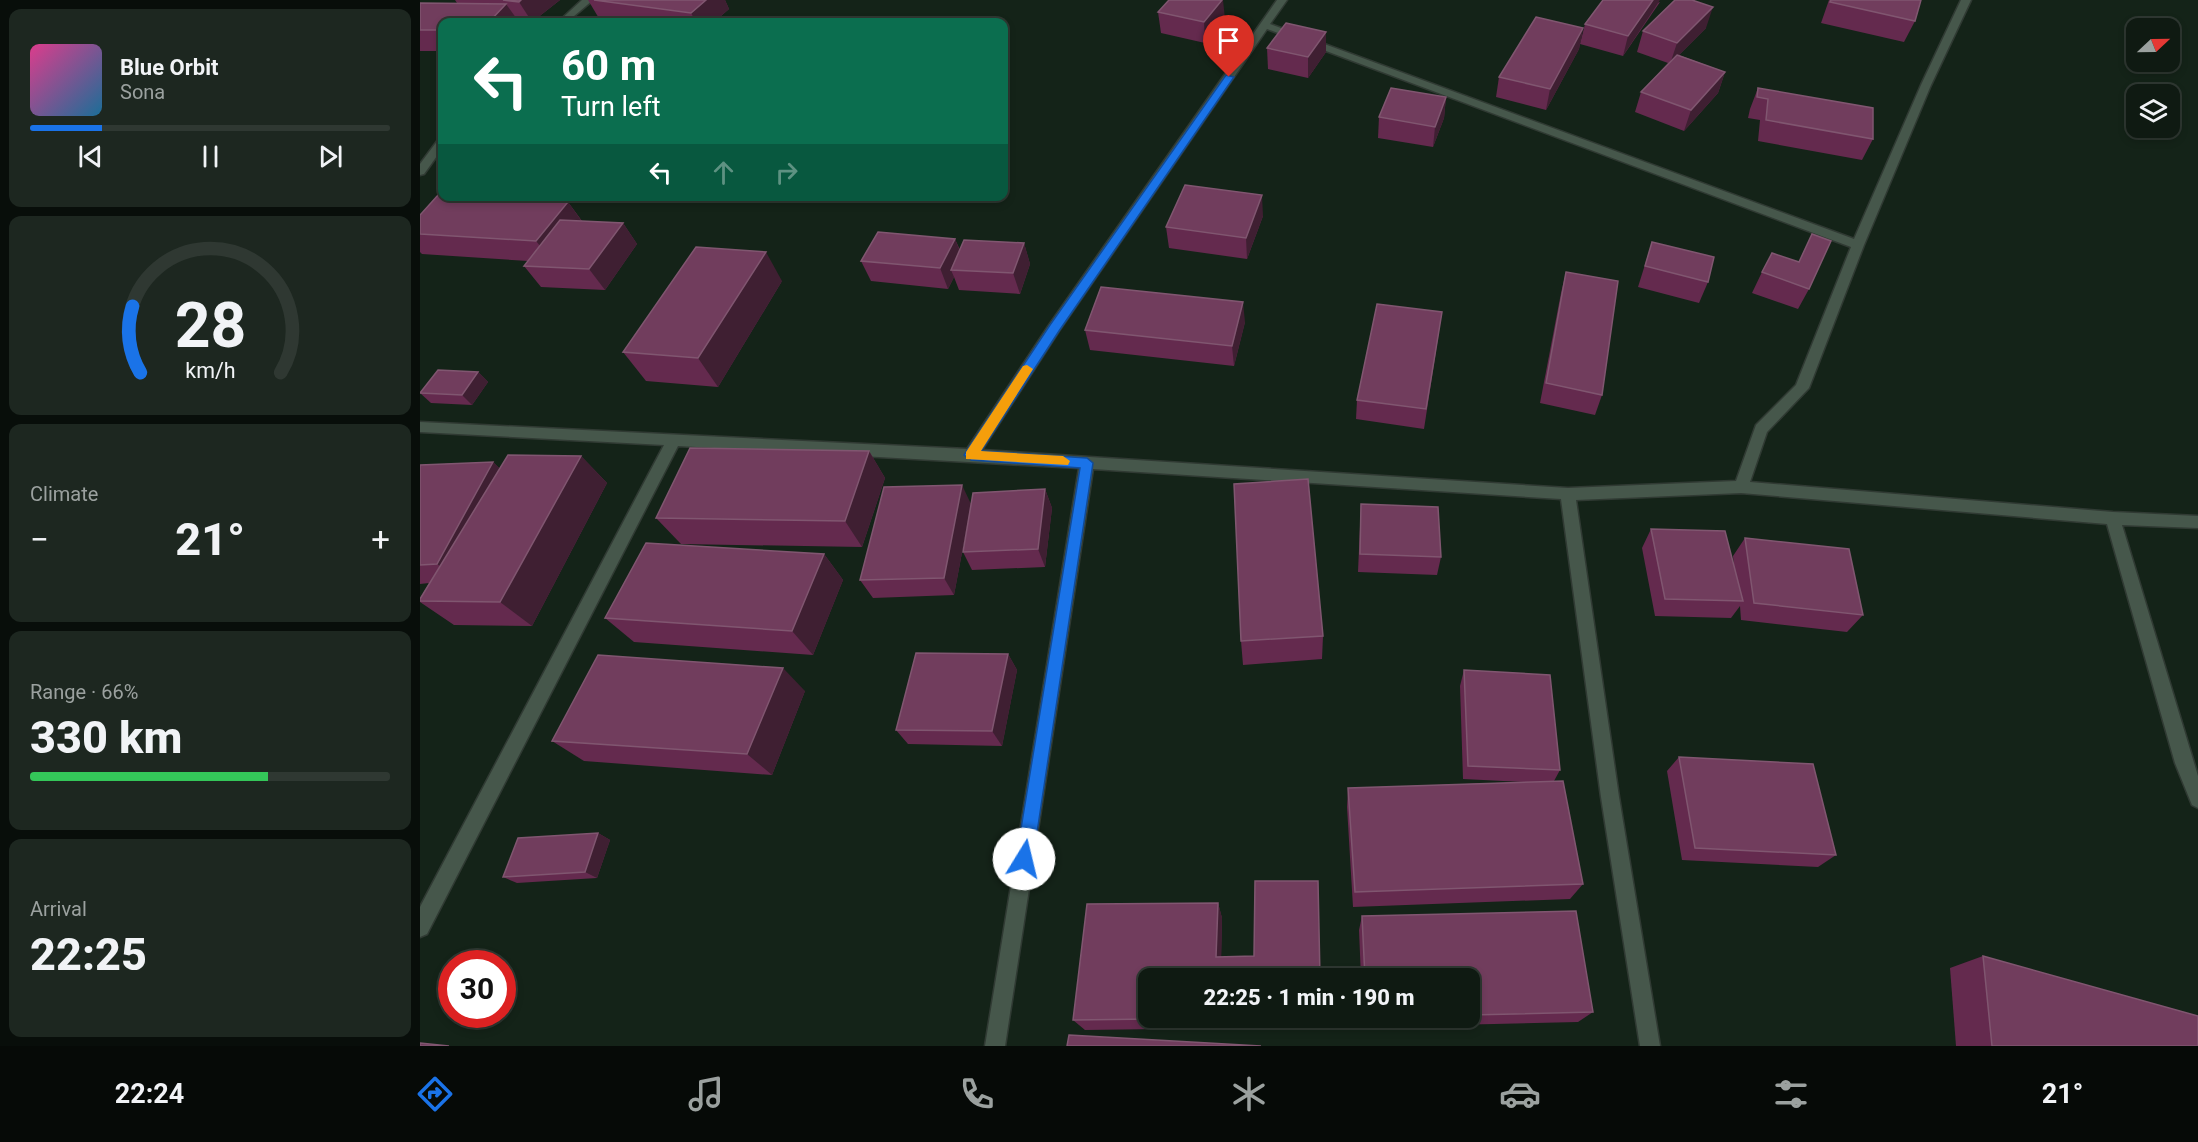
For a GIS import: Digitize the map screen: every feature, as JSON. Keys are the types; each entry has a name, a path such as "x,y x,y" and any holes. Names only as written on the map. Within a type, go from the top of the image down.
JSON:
{"street":[{"path":"567,18 588,0"},
{"path":"1272,0 1281,0"},
{"path":"971,455 1054,328 1281,0"},
{"path":"1741,487 1761,429 1802,388 1858,245 1926,85 1966,0"},
{"path":"1264,25 1858,245"},
{"path":"420,172 438,147"},
{"path":"420,427 971,455 1568,494 1741,487 2113,518 2198,522"},
{"path":"420,927 674,440"},
{"path":"995,1046 1087,463"},
{"path":"1568,494 1610,798 1650,1046"},
{"path":"2113,518 2184,763 2198,799"}],"building":[{"path":"594,0 706,0 691,13"},
{"path":"1169,0 1222,0 1204,22 1158,12"},
{"path":"1603,0 1653,0 1628,36 1585,24"},
{"path":"1675,0 1692,0 1713,7 1677,43 1643,31"},
{"path":"1831,0 1921,0 1915,21 1830,2"},
{"path":"420,3 506,4 493,18 438,18 438,30 420,30"},
{"path":"1536,17 1583,28 1550,89 1499,77"},
{"path":"1286,23 1326,32 1308,57 1267,48"},
{"path":"1677,55 1725,72 1691,110 1641,92"},
{"path":"1391,88 1446,97 1435,127 1379,117"},
{"path":"1758,88 1873,108 1873,139 1766,120 1768,99 1757,97"},
{"path":"1185,185 1262,195 1246,238 1166,227"},
{"path":"438,195 438,201 568,202 536,241 420,234 420,215"},
{"path":"560,220 623,223 589,269 524,266"},
{"path":"878,232 955,239 940,268 861,261"},
{"path":"1812,234 1831,241 1809,289 1762,272 1772,253 1799,262"},
{"path":"964,240 1024,243 1013,273 951,270"},
{"path":"1652,242 1714,257 1708,282 1645,266"},
{"path":"696,247 766,252 698,358 623,352"},
{"path":"1566,272 1618,281 1602,395 1546,383"},
{"path":"1101,287 1243,302 1232,346 1085,330"},
{"path":"1377,304 1442,312 1426,409 1357,400"},
{"path":"438,370 478,372 462,395 420,393"},
{"path":"690,448 869,451 845,521 656,518"},
{"path":"508,455 581,456 500,602 420,601 420,599"},
{"path":"493,462 437,564 420,565 420,465"},
{"path":"1308,479 1323,636 1241,641 1234,484"},
{"path":"962,485 944,578 860,580 884,487"},
{"path":"1045,489 1038,549 963,552 973,493"},
{"path":"1361,504 1438,507 1441,557 1360,554"},
{"path":"1651,529 1725,531 1743,601 1665,599"},
{"path":"1745,538 1849,549 1863,615 1754,603"},
{"path":"646,543 824,554 792,631 605,618"},
{"path":"916,653 1008,654 992,731 896,730"},
{"path":"598,655 783,668 747,754 552,741"},
{"path":"1464,670 1550,675 1560,770 1468,766"},
{"path":"1679,757 1813,764 1836,855 1695,848"},
{"path":"1563,781 1583,884 1355,892 1348,788"},
{"path":"598,833 585,872 503,877 518,838"},
{"path":"1255,881 1318,881 1320,968 1138,968 1138,1019 1073,1020 1087,904 1218,903 1216,957 1254,956"},
{"path":"1576,911 1593,1012 1480,1015 1480,968 1365,968 1362,916"},
{"path":"1983,956 2198,1016 2198,1046 1992,1046"},
{"path":"1069,1035 1261,1046 1067,1046"},
{"path":"420,1043 449,1046 420,1046"}],"slow traffic":[{"path":"1027,369 971,455 1063,461"}],"route":[{"path":"1024,859 1087,463 971,455 1054,328 1229,77"}]}
